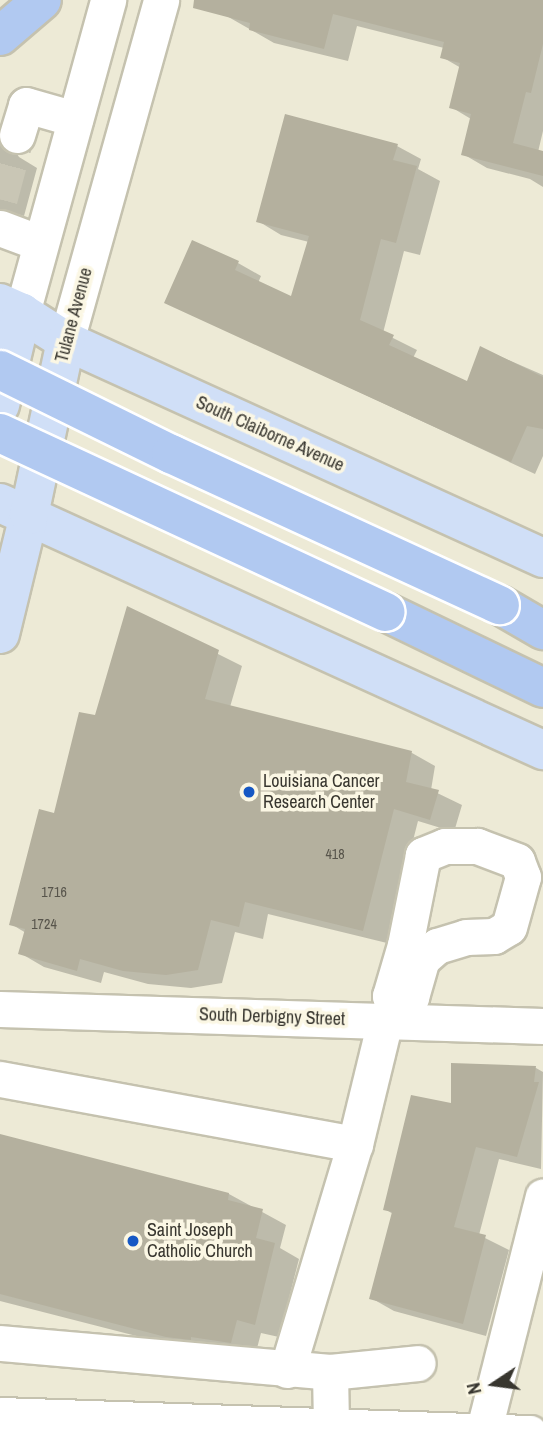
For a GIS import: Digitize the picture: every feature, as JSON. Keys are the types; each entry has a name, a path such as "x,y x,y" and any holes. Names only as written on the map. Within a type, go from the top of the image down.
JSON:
{"highway":[{"path":"0,36 42,0"},
{"path":"0,370 171,454 543,624"},
{"path":"0,433 543,688"},
{"path":"500,605 543,629"}],"main road":[{"name":"South Claiborne Avenue","path":"11,308 66,341 543,558"},
{"path":"0,405 11,308"},
{"name":"Tulane Avenue","path":"0,634 15,509 66,341"},
{"path":"15,509 543,750"}],"street":[{"path":"11,308 40,243 108,0"},
{"name":"Tulane Avenue","path":"66,341 160,0"},
{"path":"14,122 75,119"},
{"path":"0,228 40,243"},
{"path":"286,1370 394,1017 411,997 422,958 437,946 466,937 494,936 509,927 523,877 517,861 477,846 444,846 423,855 405,945 390,996 394,1017"},
{"name":"South Derbigny Street","path":"0,1009 394,1017 543,1026"},
{"path":"0,1079 355,1144"},
{"path":"484,1432 543,1196"},
{"path":"0,1343 286,1370 330,1372 418,1363"},
{"path":"330,1372 331,1426"},
{"path":"0,1415 530,1433"}],"building":[{"path":"194,0 543,0 543,44 531,93 526,92 513,143 543,151 543,176 461,155 471,114 449,108 460,63 440,58 444,42 333,14 324,49 249,30 250,23 193,8"},
{"path":"285,114 398,144 393,160 417,166 396,243 381,239 360,320 394,335 389,345 467,381 480,346 543,377 543,429 527,426 511,462 164,303 192,240 239,261 235,270 291,296 309,236 256,222"},
{"name":"Louisiana Cancer Research Center","path":"127,606 219,650 205,699 412,751 406,782 439,790 430,820 394,809 363,931 245,902 239,927 211,920 198,970 166,975 123,971 80,959 77,971 18,954 25,929 9,925 39,809 54,813 79,712 95,715"},
{"path":"451,1063 536,1066 534,1082 539,1082 517,1157 476,1147 454,1227 486,1235 463,1324 369,1299 392,1212 383,1210 411,1095 451,1103"},
{"name":"Saint Joseph Catholic Church","path":"0,1134 229,1193 228,1200 263,1209 256,1238 275,1243 255,1325 237,1320 231,1343 191,1337 191,1340 166,1337 0,1294"}],"tunnel":[{"path":"0,199 17,135"}],"place":[{"name":"Louisiana Cancer Research Center","path":"249,792"},
{"name":"Saint Joseph Catholic Church","path":"133,1241"}]}
